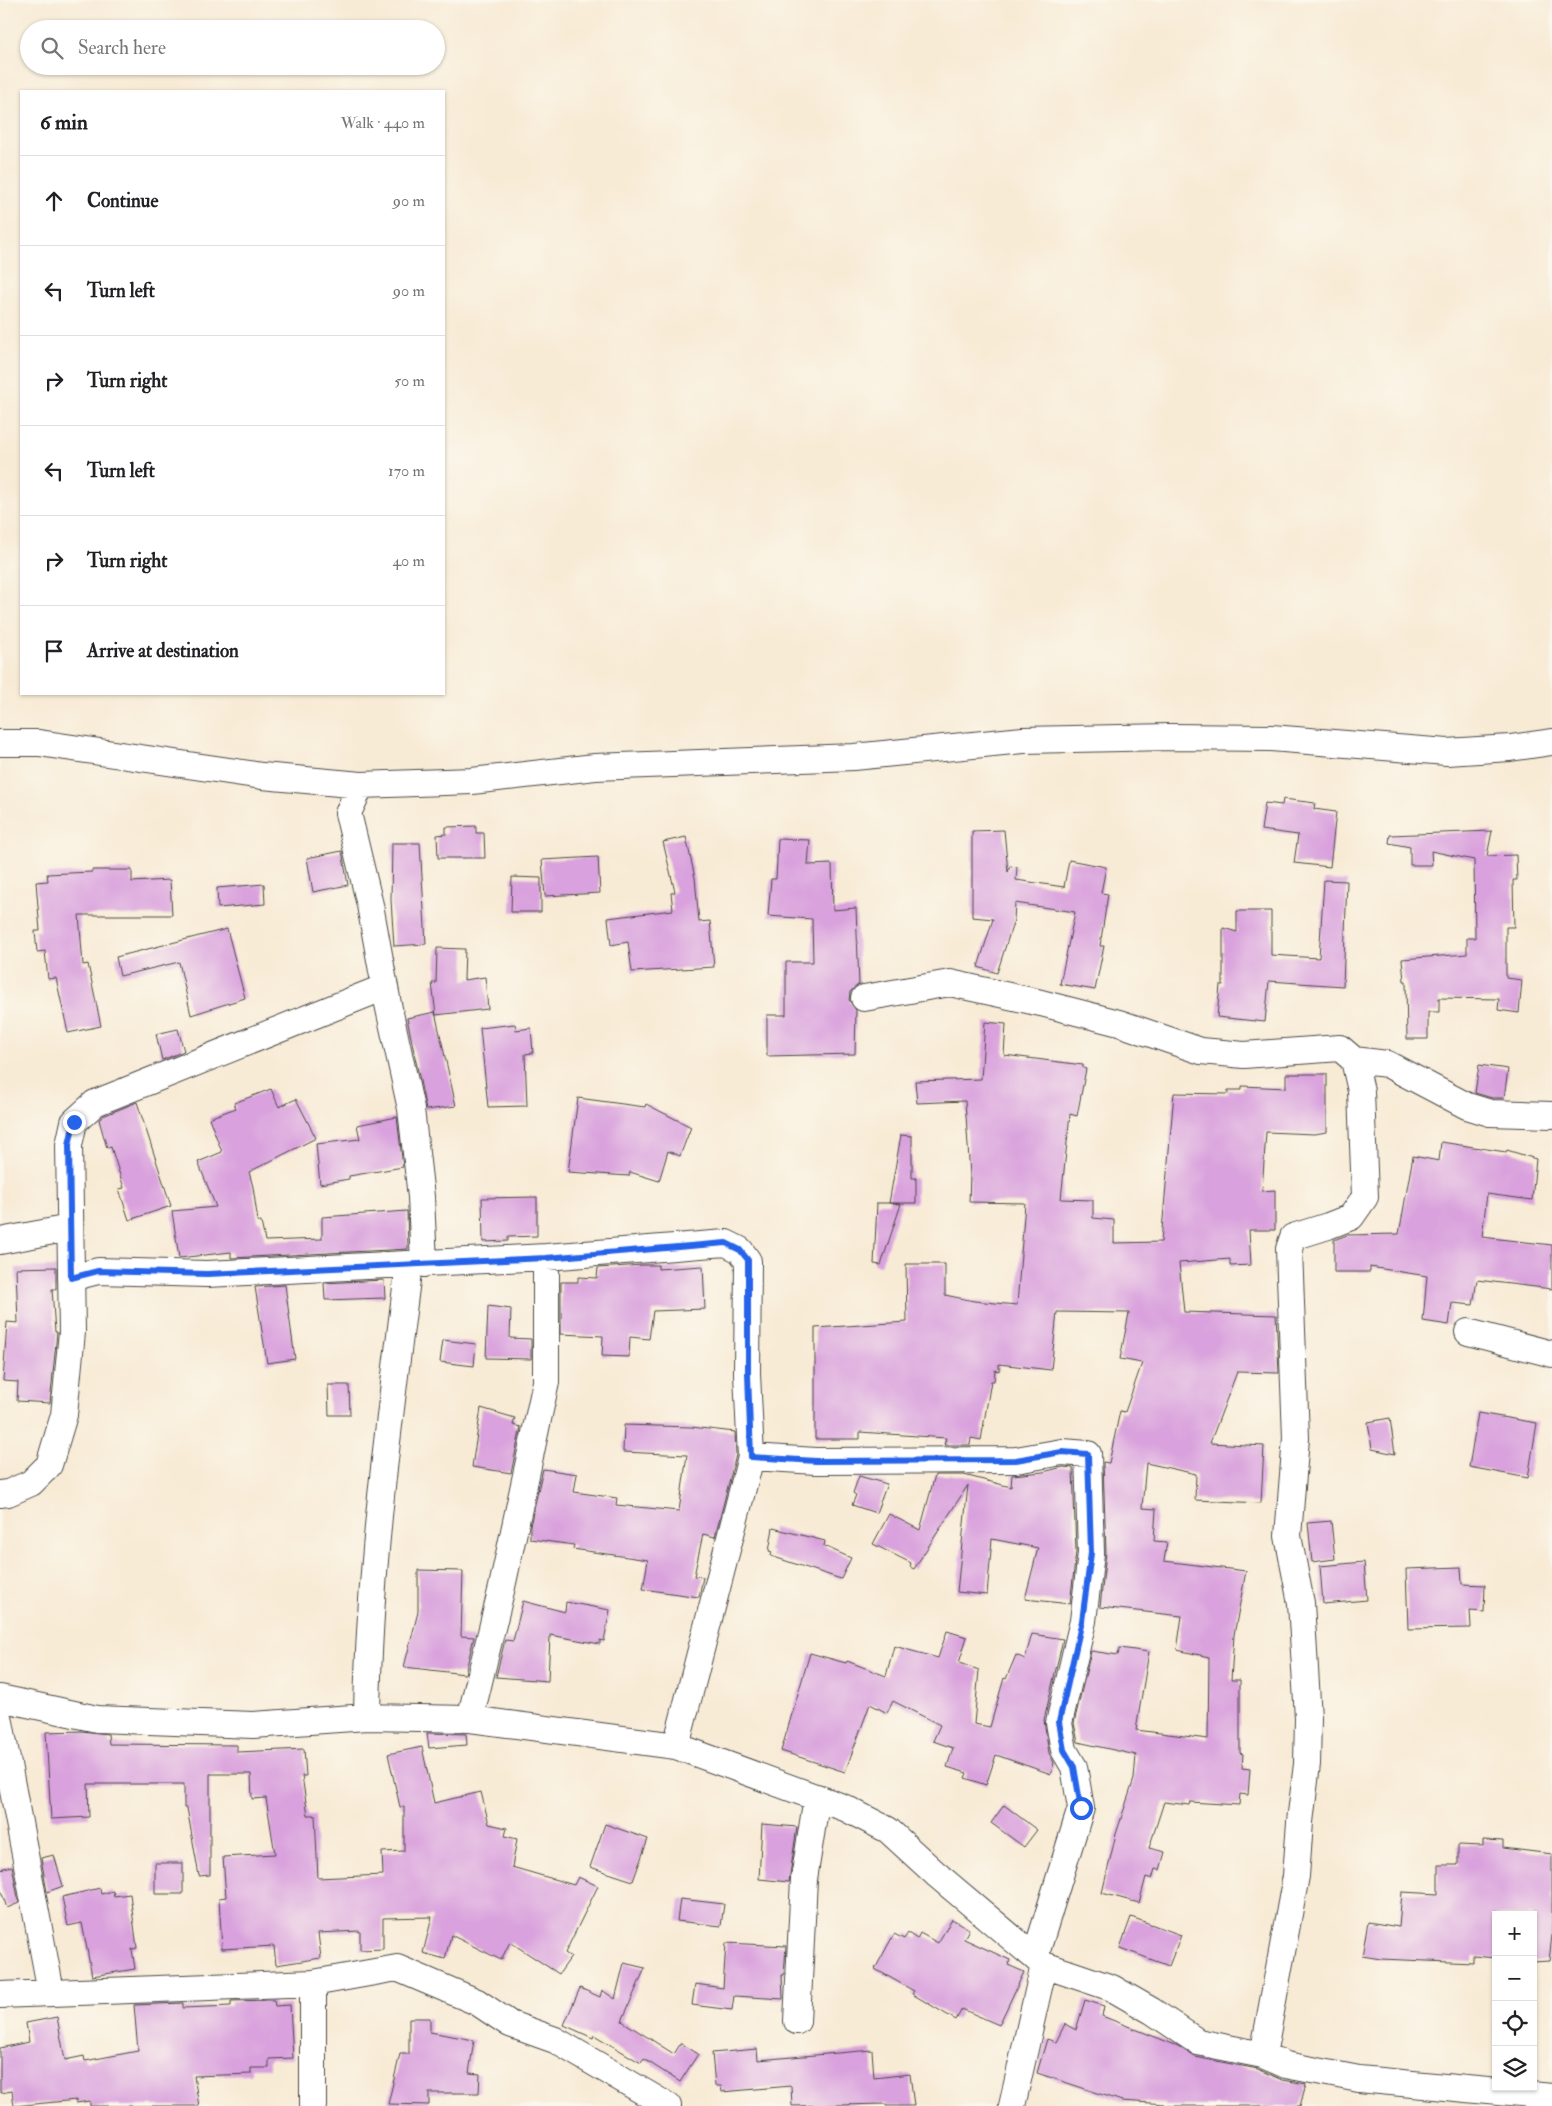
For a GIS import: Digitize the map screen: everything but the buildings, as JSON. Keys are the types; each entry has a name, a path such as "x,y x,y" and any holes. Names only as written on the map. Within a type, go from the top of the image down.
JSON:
{"street":[{"path":"0,743 39,743 262,776 361,785 472,781 595,767 854,758 1023,740 1170,737 1271,738 1447,752 1510,748 1552,742"},
{"path":"361,785 348,813 370,905 385,987 412,1109 421,1197 416,1264 384,1467 368,1634 367,1717"},
{"path":"864,998 950,984 1041,1003 1119,1023 1201,1051 1244,1055 1340,1048 1354,1060 1387,1064 1467,1106 1490,1114 1552,1115"},
{"path":"0,1494 31,1484 49,1465 64,1415 72,1332 69,1145 74,1122 95,1103 385,987"},
{"path":"1263,2056 1296,1876 1307,1764 1308,1718 1301,1603 1288,1536 1296,1438 1289,1249 1292,1236 1328,1226 1351,1217 1365,1197 1361,1091 1354,1060"},
{"path":"0,1241 70,1228"},
{"path":"71,1278 98,1271 207,1274 546,1258 726,1243 740,1250 748,1260 748,1374 751,1457 676,1746"},
{"path":"470,1719 502,1587 546,1382 546,1258"},
{"path":"1468,1332 1552,1354"},
{"path":"751,1457 816,1461 1006,1460 1062,1452 1088,1454 1091,1553 1082,1621 1059,1722 1064,1750 1074,1767 1081,1808 1040,1961 1012,2106"},
{"path":"0,1698 97,1719 253,1725 367,1717 470,1719 676,1746 818,1797 845,1808 888,1830 1040,1961 1112,1988 1152,2011 1198,2042 1263,2056 1286,2065 1359,2079 1552,2097"},
{"path":"0,1722 51,1992"},
{"path":"797,2020 804,1879 818,1797"},
{"path":"0,1995 313,1983 397,1968 477,2002 510,2024 555,2040 668,2106"},
{"path":"313,1983 313,2106"}],"route":[{"path":"74,1122 69,1145 71,1278 98,1271 207,1274 546,1258 726,1243 740,1250 748,1260 748,1374 751,1457 816,1461 1016,1460 1062,1452 1088,1454 1091,1553 1082,1621 1059,1722 1064,1750 1074,1767 1080,1791 1081,1808"}]}
